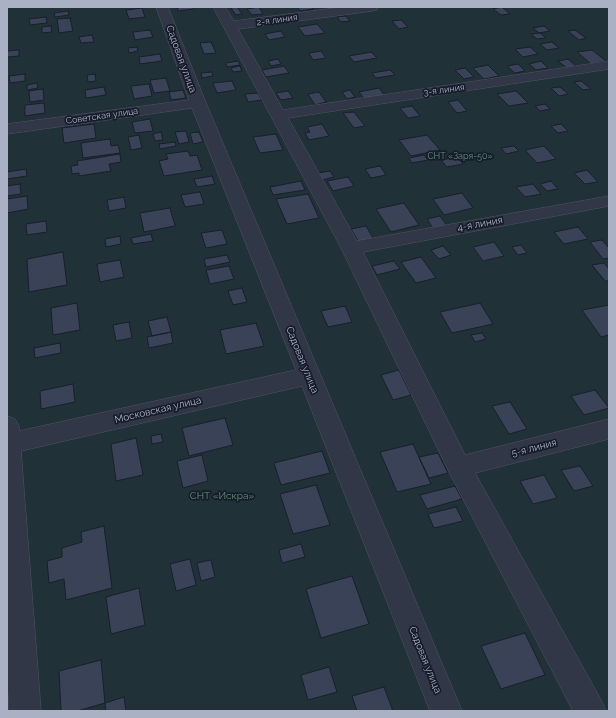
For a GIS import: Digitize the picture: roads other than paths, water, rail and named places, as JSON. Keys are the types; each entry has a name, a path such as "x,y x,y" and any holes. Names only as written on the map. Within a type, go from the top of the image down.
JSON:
{"street":[{"name":"Садовая улица","path":"162,7 198,103 308,376 446,711"},
{"path":"219,7 351,248 459,467 590,711"},
{"name":"2-я линия","path":"229,26 372,7"},
{"name":"3-я линия","path":"279,115 609,66"},
{"name":"Советская улица","path":"7,129 198,103"},
{"name":"4-я линия","path":"351,248 609,201"},
{"name":"Московская улица","path":"7,438 308,376"},
{"name":"5-я линия","path":"459,467 609,429"},
{"path":"7,438 25,711"}],"park label":[{"name":"СНТ «Заря-50»","path":"460,156"},
{"name":"СНТ «Искра»","path":"222,496"}]}
